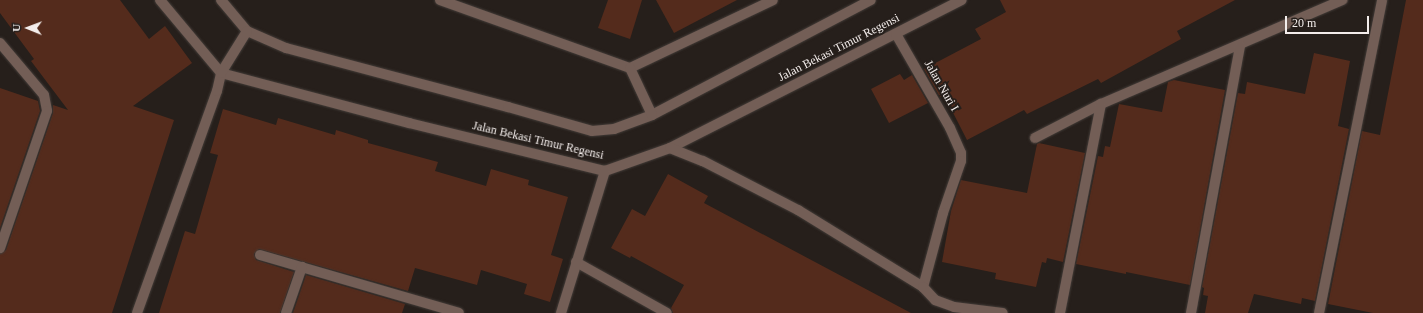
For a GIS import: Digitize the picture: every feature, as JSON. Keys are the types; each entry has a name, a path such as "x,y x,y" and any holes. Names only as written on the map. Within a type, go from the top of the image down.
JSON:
{"street":[{"path":"160,0 221,73"},
{"name":"Jalan Bekasi Timur Regensi","path":"221,0 247,31 286,48 508,106 592,131 614,129 652,115 871,0"},
{"path":"440,0 630,68 773,0"},
{"name":"Jalan Bekasi Timur Regensi","path":"221,73 409,123 605,171 670,148 962,0"},
{"path":"1035,138 1101,104 1343,0"},
{"path":"1319,313 1382,0"},
{"path":"137,313 217,91 221,73 247,31"},
{"name":"Jalan Nuri I","path":"896,34 950,128 961,157 943,213 923,287"},
{"path":"0,43 44,95 47,110 0,248"},
{"path":"1191,313 1240,45"},
{"path":"630,68 652,115"},
{"path":"1060,313 1101,104"},
{"path":"670,148 703,161 798,210 923,287 935,300 954,307 1003,313"},
{"path":"561,313 605,171"},
{"path":"260,255 433,309 459,313"},
{"path":"576,262 667,313"},
{"path":"286,313 302,267"}],"building":[{"path":"0,0 120,0 149,39 165,26 192,63 133,106 174,120 112,313 0,313 0,254 6,250 53,113 53,105 68,110 31,61 34,59 0,13"},
{"path":"608,0 642,0 630,39 598,28"},
{"path":"656,0 737,0 674,33"},
{"path":"1000,0 1235,0 1177,31 1181,39 1101,83 1098,79 1027,114 1024,110 967,140 944,95 940,97 924,69 981,39 975,29 1006,12"},
{"path":"1406,0 1423,0 1423,313 1373,313 1328,304 1362,131 1380,135"},
{"path":"1314,53 1350,61 1338,126 1349,129 1315,301 1302,298 1301,304 1254,294 1248,313 1205,313 1208,296 1203,295 1204,288 1202,287 1238,93 1245,94 1247,82 1305,94"},
{"path":"900,74 904,80 912,75 928,103 889,123 871,89"},
{"path":"1174,80 1225,90 1190,285 1076,264 1098,156 1103,157 1105,146 1110,147 1119,104 1162,112 1168,82"},
{"path":"0,88 38,101 40,111 0,228"},
{"path":"223,109 276,125 278,118 335,135 336,130 368,140 368,143 438,162 435,171 486,186 491,169 529,180 528,185 568,197 551,255 563,259 550,302 524,294 527,284 481,270 477,285 415,268 408,291 259,249 254,254 256,260 294,272 280,313 159,313 185,231 195,234 218,155 210,153"},
{"path":"1039,143 1085,153 1063,262 1047,258 1046,263 1042,262 1036,287 995,279 996,273 942,262 951,211 961,180 1027,193 1037,144"},
{"path":"668,174 708,196 704,203 911,313 673,313 671,308 684,285 631,256 630,258 611,248 632,209 645,216"},
{"path":"306,275 405,304 402,313 293,313"}]}
